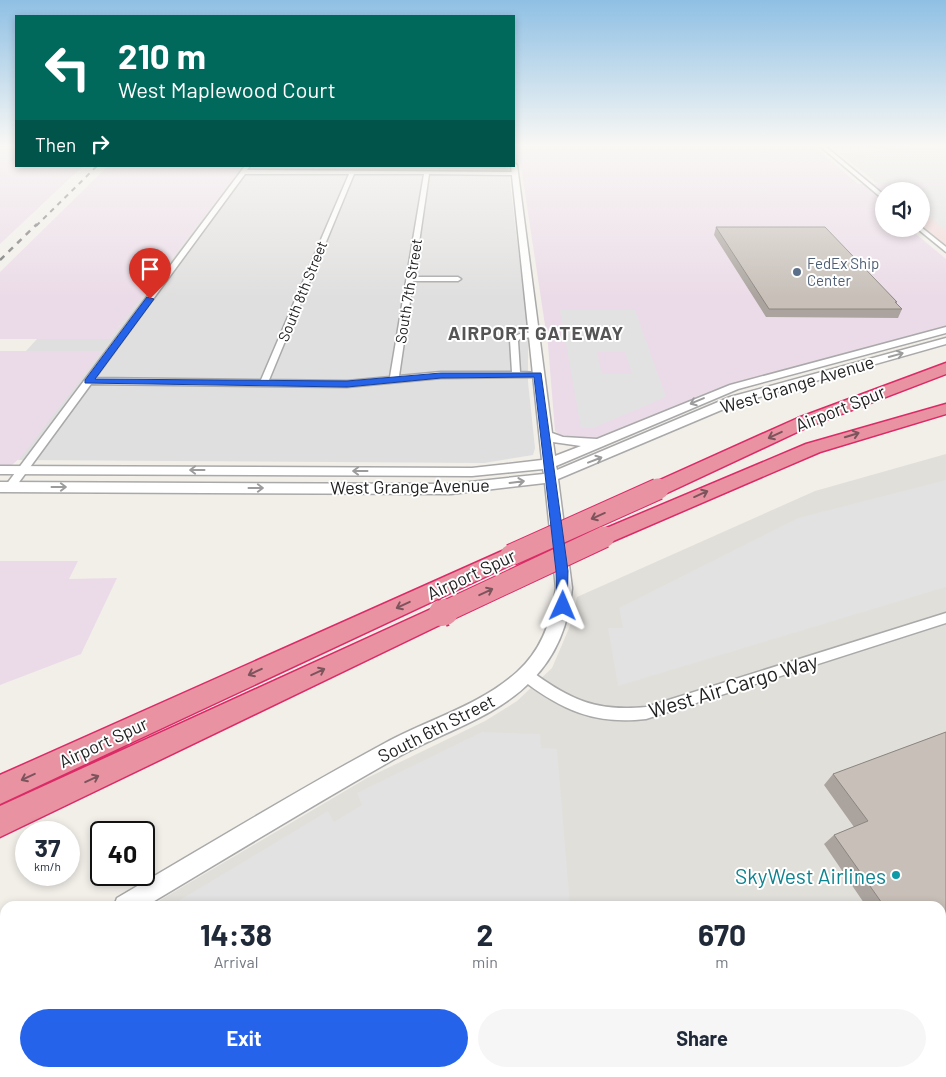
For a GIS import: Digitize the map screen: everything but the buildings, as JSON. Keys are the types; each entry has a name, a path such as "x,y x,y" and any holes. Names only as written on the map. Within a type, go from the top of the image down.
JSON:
{"highway":[{"name":"Airport Spur","path":"0,790 804,422 946,368"},
{"name":"Airport Spur","path":"0,822 604,537 754,470 813,448 946,409"}],"street":[{"path":"5,487 23,470 225,196"},
{"name":"South 8th Street","path":"264,383 342,196"},
{"name":"South 7th Street","path":"394,380 423,196"},
{"name":"South 6th Street","path":"134,901 388,752 484,707 526,675 550,642 563,606 562,571 517,196"},
{"path":"930,237 946,250"},
{"path":"410,279 458,279"},
{"name":"West Grange Avenue","path":"0,470 549,471 605,441 704,398 785,373 946,330"},
{"path":"516,375 514,340 519,336 533,335"},
{"name":"West Grange Avenue","path":"5,487 451,489 549,471 734,400 796,381 946,341"},
{"path":"785,373 796,381"},
{"path":"88,381 347,384 441,375 538,375"},
{"path":"545,435 562,441 605,441"},
{"path":"232,488 239,470"},
{"path":"451,472 451,489"},
{"name":"West Air Cargo Way","path":"526,675 544,690 580,709 595,713 623,716 662,708 946,618"}],"shaded area":[{"path":"0,196 51,196 0,244"},
{"path":"77,196 220,196 110,339 0,339 0,272"},
{"path":"220,196 512,196 528,331 528,382 535,448 533,455 484,463 18,460 101,352 26,351 37,339 110,339"},
{"path":"526,196 875,196 875,237 920,237 946,259 946,327 727,385 599,438 565,439 555,431 548,345"},
{"path":"930,196 946,196 946,206 930,206"},
{"path":"930,196 946,196 946,231 930,218"},
{"path":"930,206 946,206 946,245 930,232"},
{"path":"560,310 635,310 666,397 593,428 581,428","holes":["597,352 625,352 632,374 602,374"]},
{"path":"0,351 102,351 22,456 12,465 0,465"},
{"path":"946,454 946,901 158,901 367,778 485,721 517,701 552,668 570,626 577,597 815,491"},
{"path":"946,480 946,587 618,686 608,628 623,628 619,608 798,518"},
{"path":"0,561 78,561 69,579 117,578 81,654 0,685"},
{"path":"482,732 540,734 541,748 557,749 570,901 178,901 328,811 334,822 362,805 357,793"}],"railway":[{"path":"36,226 66,196"},
{"path":"0,260 37,224"}],"place":[{"name":"FedEx Ship Center","path":"797,272"},
{"name":"SkyWest Airlines","path":"896,875"}],"district":[{"name":"AIRPORT GATEWAY","path":"536,332"}],"route":[{"path":"150,299 88,381 347,384 441,375 538,375 549,478 564,588 563,606"}]}
